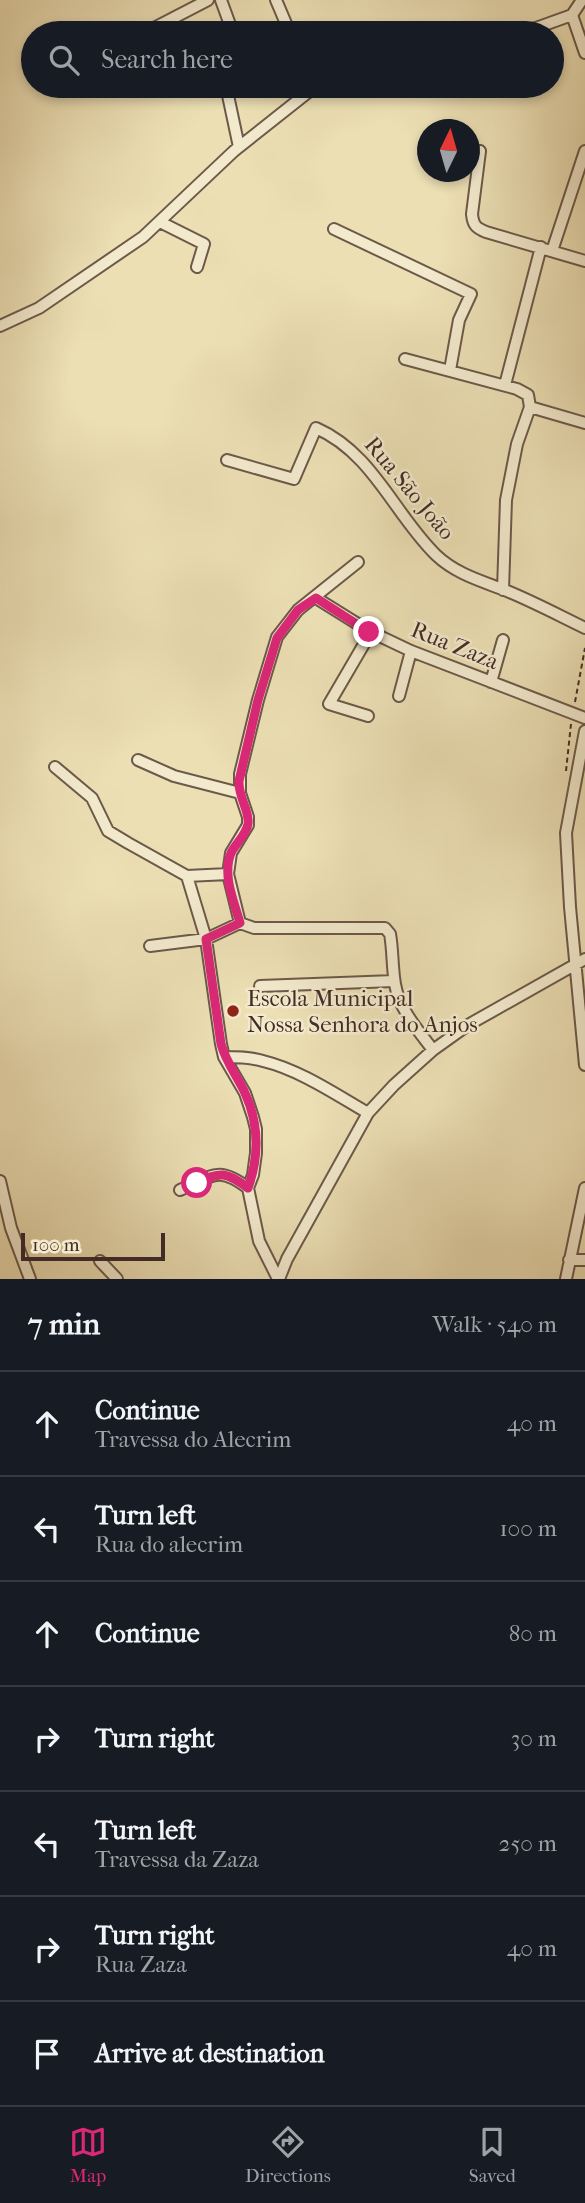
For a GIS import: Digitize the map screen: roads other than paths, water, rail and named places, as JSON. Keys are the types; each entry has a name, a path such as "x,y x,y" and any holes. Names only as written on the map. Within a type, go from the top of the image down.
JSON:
{"street":[{"path":"169,21 208,0"},
{"path":"221,0 229,21"},
{"path":"276,0 285,21"},
{"path":"555,21 572,15 582,0"},
{"path":"572,15 585,53"},
{"path":"229,98 239,147"},
{"path":"0,326 39,308 143,237 239,147 301,98"},
{"path":"505,385 546,249 585,151"},
{"path":"476,182 474,225 486,232 585,261"},
{"path":"160,222 204,244 197,267"},
{"path":"334,229 471,294 459,320 450,370"},
{"path":"405,359 505,385 526,393 530,399 530,407 517,444 506,500 503,590"},
{"path":"530,407 583,423 585,409"},
{"name":"Rua São João","path":"227,460 293,479 316,428 331,434 360,458 436,554 460,573 585,628"},
{"path":"240,923 228,874 231,853 248,825 240,793 244,757 272,650 281,630 290,619 358,562"},
{"name":"Rua Zaza","path":"316,598 371,632 411,651 585,718"},
{"path":"368,716 329,704 371,632"},
{"path":"491,682 503,639"},
{"path":"399,696 411,651"},
{"path":"585,731 566,833 580,963 585,1065"},
{"path":"138,760 174,776 240,793"},
{"path":"55,767 92,798 108,831 150,857 187,876 228,874"},
{"path":"187,876 206,939 216,1021 224,1057 245,1093 256,1129 254,1163 248,1188 259,1241 278,1279"},
{"path":"150,946 206,939 240,923 254,928 385,928 391,941 394,982 402,1007 433,1050"},
{"path":"278,1279 368,1113 394,1085 433,1050 468,1025 580,963"},
{"path":"260,986 394,982"},
{"path":"224,1057 249,1058 275,1064 368,1113"},
{"path":"180,1190 222,1174 230,1175 248,1188"},
{"path":"0,1181 11,1228 30,1279"},
{"path":"566,1279 583,1209 585,1188"},
{"path":"569,1260 585,1260"},
{"path":"100,1261 117,1279"}],"place":[{"name":"Escola Municipal Nossa Senhora do Anjos","path":"233,1011"}]}
